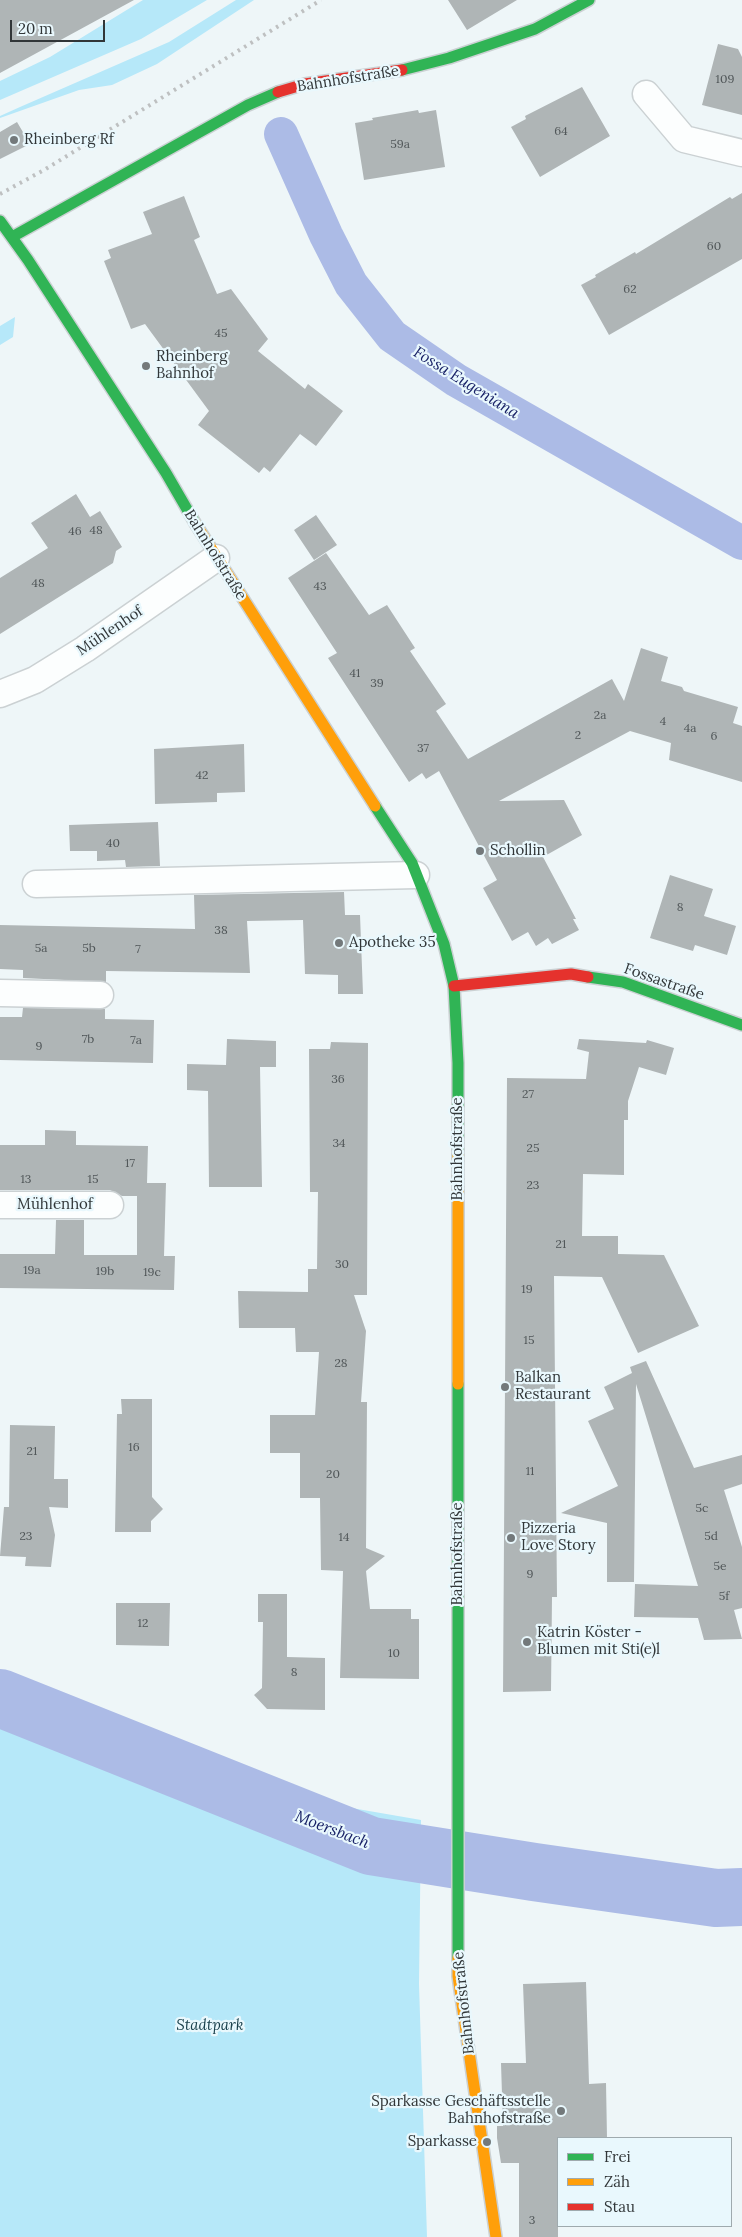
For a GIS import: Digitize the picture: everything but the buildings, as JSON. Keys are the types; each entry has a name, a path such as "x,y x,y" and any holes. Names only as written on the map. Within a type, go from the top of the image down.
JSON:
{"street":[{"name":"Bahnhofstraße","path":"12,237 248,105 275,93 304,84 412,69 535,29 589,0"},
{"path":"646,94 684,139 742,153"},
{"name":"Bahnhofstraße","path":"0,221 166,473 216,558 412,863 444,944 454,986 458,1063 458,1976 496,2237"},
{"name":"Mühlenhof","path":"0,694 34,680 85,649 216,558"},
{"path":"36,884 416,875"},
{"name":"Fossastraße","path":"454,986 571,974 623,982 742,1025"},
{"path":"0,993 100,995"},
{"name":"Mühlenhof","path":"0,1205 110,1205"}],"green space":[{"path":"143,0 207,0 141,39 0,100 0,81 50,57"},
{"path":"236,0 254,0 157,64 112,85 79,90 0,118 0,116 20,107 169,42"},
{"path":"15,317 13,337 0,345 0,326"},
{"name":"Stadtpark","path":"0,1672 185,1754 317,1802 421,1820 419,1984 427,2237 0,2237"}],"waterway":[{"name":"Fossa Eugeniana","path":"281,134 326,235 351,284 392,336 456,380 742,543"},
{"name":"Moersbach","path":"0,1698 371,1846 716,1898 742,1897"}],"railway":[{"path":"0,194 44,170 321,0"}],"traffic: fast":[{"path":"402,70 449,58 535,29 589,0"},
{"path":"12,237 248,105 278,92"},
{"path":"0,221 28,260 166,473 195,523"},
{"path":"375,806 412,863 444,944 454,986 458,1063 458,1154"},
{"path":"588,977 623,982 742,1025"},
{"path":"458,1384 458,1958"}],"traffic: slow":[{"path":"195,523 375,806"},
{"path":"458,1154 458,1384"},
{"path":"458,1958 458,1976 496,2237"}],"traffic: jam":[{"path":"278,92 305,84 402,70"},
{"path":"454,986 571,974 588,977"}],"place":[{"name":"Rheinberg Rf","path":"14,140"},
{"name":"Rheinberg Bahnhof","path":"146,366"},
{"name":"Schollin","path":"480,851"},
{"name":"Apotheke 35","path":"339,943"},
{"name":"Balkan Restaurant","path":"505,1387"},
{"name":"Pizzeria Love Story","path":"511,1538"},
{"name":"Katrin Köster - Blumen mit Sti(e)l","path":"527,1642"},
{"name":"Sparkasse Geschäftsstelle Bahnhofstraße","path":"561,2111"},
{"name":"Sparkasse","path":"487,2142"}]}
